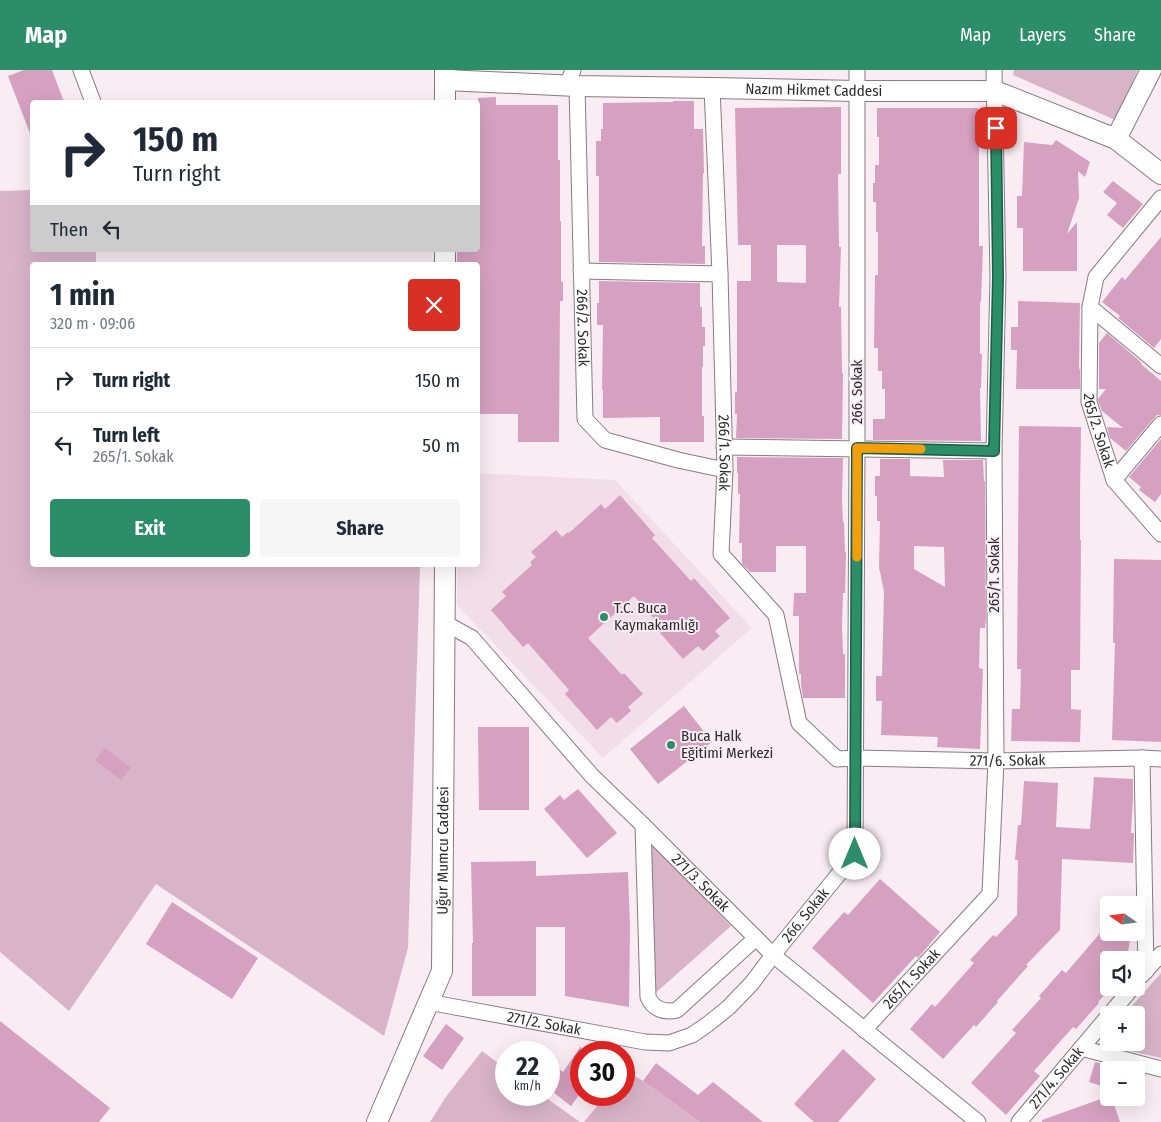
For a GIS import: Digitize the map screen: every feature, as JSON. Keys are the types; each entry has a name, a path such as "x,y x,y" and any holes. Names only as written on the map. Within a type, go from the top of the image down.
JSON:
{"main road":[{"path":"1116,140 1151,70"},
{"name":"Nazım Hikmet Caddesi","path":"445,75 712,88 995,91 1116,140 1161,174"},
{"path":"445,75 445,100"},
{"name":"Uğur Mumcu Caddesi","path":"377,1122 442,971 445,567"}],"street":[{"path":"81,70 92,100"},
{"name":"266. Sokak","path":"773,955 855,854 857,70"},
{"name":"265/1. Sokak","path":"864,1030 990,894 996,761 994,451 998,277 994,70"},
{"name":"266/2. Sokak","path":"572,81 581,271 584,419 605,440 678,460 725,470"},
{"name":"266/1. Sokak","path":"712,88 720,274 725,470 721,554 776,615 799,724 838,759 856,758"},
{"name":"265/2. Sokak","path":"1161,198 1096,276 1090,307 1089,402 1114,480 1161,534"},
{"path":"581,271 720,274"},
{"path":"1090,307 1161,366"},
{"path":"1114,480 1161,424"},
{"path":"724,447 994,451"},
{"name":"271/3. Sokak","path":"445,623 472,638 592,776 773,955 978,1122"},
{"name":"271/6. Sokak","path":"856,758 996,761 1161,759"},
{"path":"1141,951 1142,758"},
{"path":"642,824 648,997 650,1002 665,1011 677,1010 756,938"},
{"path":"1145,972 1161,954"},
{"name":"271/2. Sokak","path":"428,1002 646,1042 669,1043 692,1035 729,1007 752,983 773,955"},
{"name":"271/4. Sokak","path":"1019,1122 1125,996"},
{"path":"1081,1048 1161,1069"}],"shaded area":[{"path":"1014,70 1138,70 1115,120 1013,75"},
{"path":"30,190 30,252 96,252 96,262 30,262 30,567 420,567 408,948 384,1036 156,884 69,1011 0,952 0,191"},
{"name":"T.C. Buca Kaymakamlığı","path":"480,473 615,480 752,628 603,758 457,605 457,567 480,567"},
{"path":"648,838 731,926 651,997"},
{"path":"1161,973 1161,1058 1130,1051 1145,1051 1145,1006 1132,1006 1141,996 1145,996 1145,991"},
{"path":"482,1051 495,1061 495,1106 557,1106 580,1122 430,1122 445,1098"},
{"path":"635,1076 700,1122 584,1122 597,1106 635,1106"}],"building":[{"path":"24,70 52,70 63,100 30,100 30,133 8,76"},
{"path":"496,97 496,105 558,105 561,282 563,282 563,301 560,301 559,442 518,442 518,414 480,414 480,262 457,262 457,252 480,252 480,100 478,98"},
{"path":"694,101 694,129 703,129 702,246 705,246 705,264 599,262 599,176 596,176 596,141 601,141 603,103"},
{"path":"841,107 841,174 838,174 839,247 841,247 839,307 841,307 843,373 842,439 736,438 737,281 751,281 751,245 738,245 735,108","holes":["777,245 806,245 806,283 778,282"]},
{"path":"877,108 978,108 979,246 983,246 980,302 980,354 982,354 980,388 981,441 873,440 873,419 885,419 885,389 882,389 882,371 878,371 878,348 874,348 875,275 878,275 876,202 873,202 875,165 879,165"},
{"path":"1056,140 1090,162 1085,177 1078,171 1079,198 1067,234 1077,222 1077,271 1023,271 1023,228 1017,228 1017,196 1022,196 1024,142 1052,145"},
{"path":"1113,181 1143,204 1123,228 1107,215 1117,203 1103,192"},
{"path":"1161,237 1161,339 1154,348 1102,302 1122,277 1125,280"},
{"path":"599,281 700,283 702,327 705,327 702,367 704,442 660,442 660,417 603,418 603,325 597,325"},
{"path":"1018,301 1080,303 1080,389 1016,389 1017,350 1011,350 1011,327 1018,327"},
{"path":"1107,333 1161,381 1161,415 1157,415 1154,418 1126,451 1110,438 1107,427 1123,428 1102,411 1098,401 1106,389 1099,389 1099,343"},
{"path":"1019,426 1081,427 1080,670 1071,670 1071,709 1081,710 1080,742 1011,741 1012,709 1020,709 1021,669 1017,669"},
{"path":"1161,439 1161,494 1155,502 1139,490 1141,487 1129,477"},
{"path":"737,457 843,458 842,500 846,552 842,626 843,654 845,654 845,698 803,698 801,674 799,674 799,616 793,616 794,593 806,593 806,546 776,546 776,572 750,572 742,564 742,543 739,543 740,494 738,494"},
{"path":"880,459 910,459 910,476 944,477 943,460 983,460 985,481 986,619 985,628 980,628 979,668 983,669 980,749 937,747 938,737 881,735 882,701 876,701 876,676 882,676 884,592 879,567 880,521 877,521 877,496 875,496 875,476 880,476","holes":["914,546 944,547 945,587 914,569"]},
{"name":"T.C. Buca Kaymakamlığı","path":"620,495 655,535 652,538 691,581 694,578 730,618 715,631 720,636 703,651 698,646 683,659 660,633 664,630 634,596 588,638 622,675 624,673 643,694 628,707 631,711 617,723 611,717 597,730 565,694 569,690 528,643 523,647 491,610 506,596 502,592 532,565 530,562 536,557 531,552 556,530 562,537 601,504 605,509"},
{"path":"1114,559 1161,560 1161,742 1112,740 1115,643 1113,643"},
{"name":"Buca Halk Eğitimi Merkezi","path":"684,706 712,742 658,784 630,749"},
{"path":"478,727 529,727 529,810 479,810"},
{"path":"105,748 131,768 121,780 95,760"},
{"path":"1094,777 1133,779 1131,833 1134,833 1133,863 1062,859 1060,930 1026,965 1028,966 976,1027 974,1025 943,1059 910,1029 932,1004 935,1007 974,963 970,960 993,935 996,937 1017,915 1018,860 1015,860 1018,825 1021,825 1024,781 1058,783 1056,827 1090,829"},
{"path":"578,789 617,833 587,858 544,809 560,795 564,800"},
{"path":"536,861 536,876 628,872 630,926 629,1007 565,996 565,927 536,927 536,996 472,996 471,862"},
{"path":"880,879 940,932 918,958 916,956 873,1003 812,948 844,912 848,915"},
{"path":"172,902 258,958 232,999 146,944"},
{"path":"1100,933 1100,941 1130,941 1128,951 1100,951 1100,996 1104,996 1076,1029 1073,1027 1034,1071 1040,1076 1006,1115 971,1083 1016,1033 1012,1030 1041,998 1039,996 1062,970 1066,973"},
{"path":"0,1021 110,1108 99,1122 0,1122"},
{"path":"446,1024 464,1038 442,1070 423,1056"},
{"path":"843,1049 876,1079 838,1122 814,1122 794,1104"},
{"path":"570,1062 570,1105 560,1098 560,1070 563,1072"},
{"path":"1095,1062 1100,1063 1100,1085 1089,1082"},
{"path":"656,1063 698,1095 713,1082 763,1122 700,1122 643,1081"},
{"path":"1100,1099 1100,1106 1115,1106 1120,1122 1042,1122 1042,1120"}],"slow traffic":[{"path":"857,557 857,448 921,449"}],"place":[{"name":"T.C. Buca Kaymakamlığı","path":"604,617"},
{"name":"Buca Halk Eğitimi Merkezi","path":"671,745"}],"route":[{"path":"855,854 857,448 994,451 998,277 996,128"}]}
